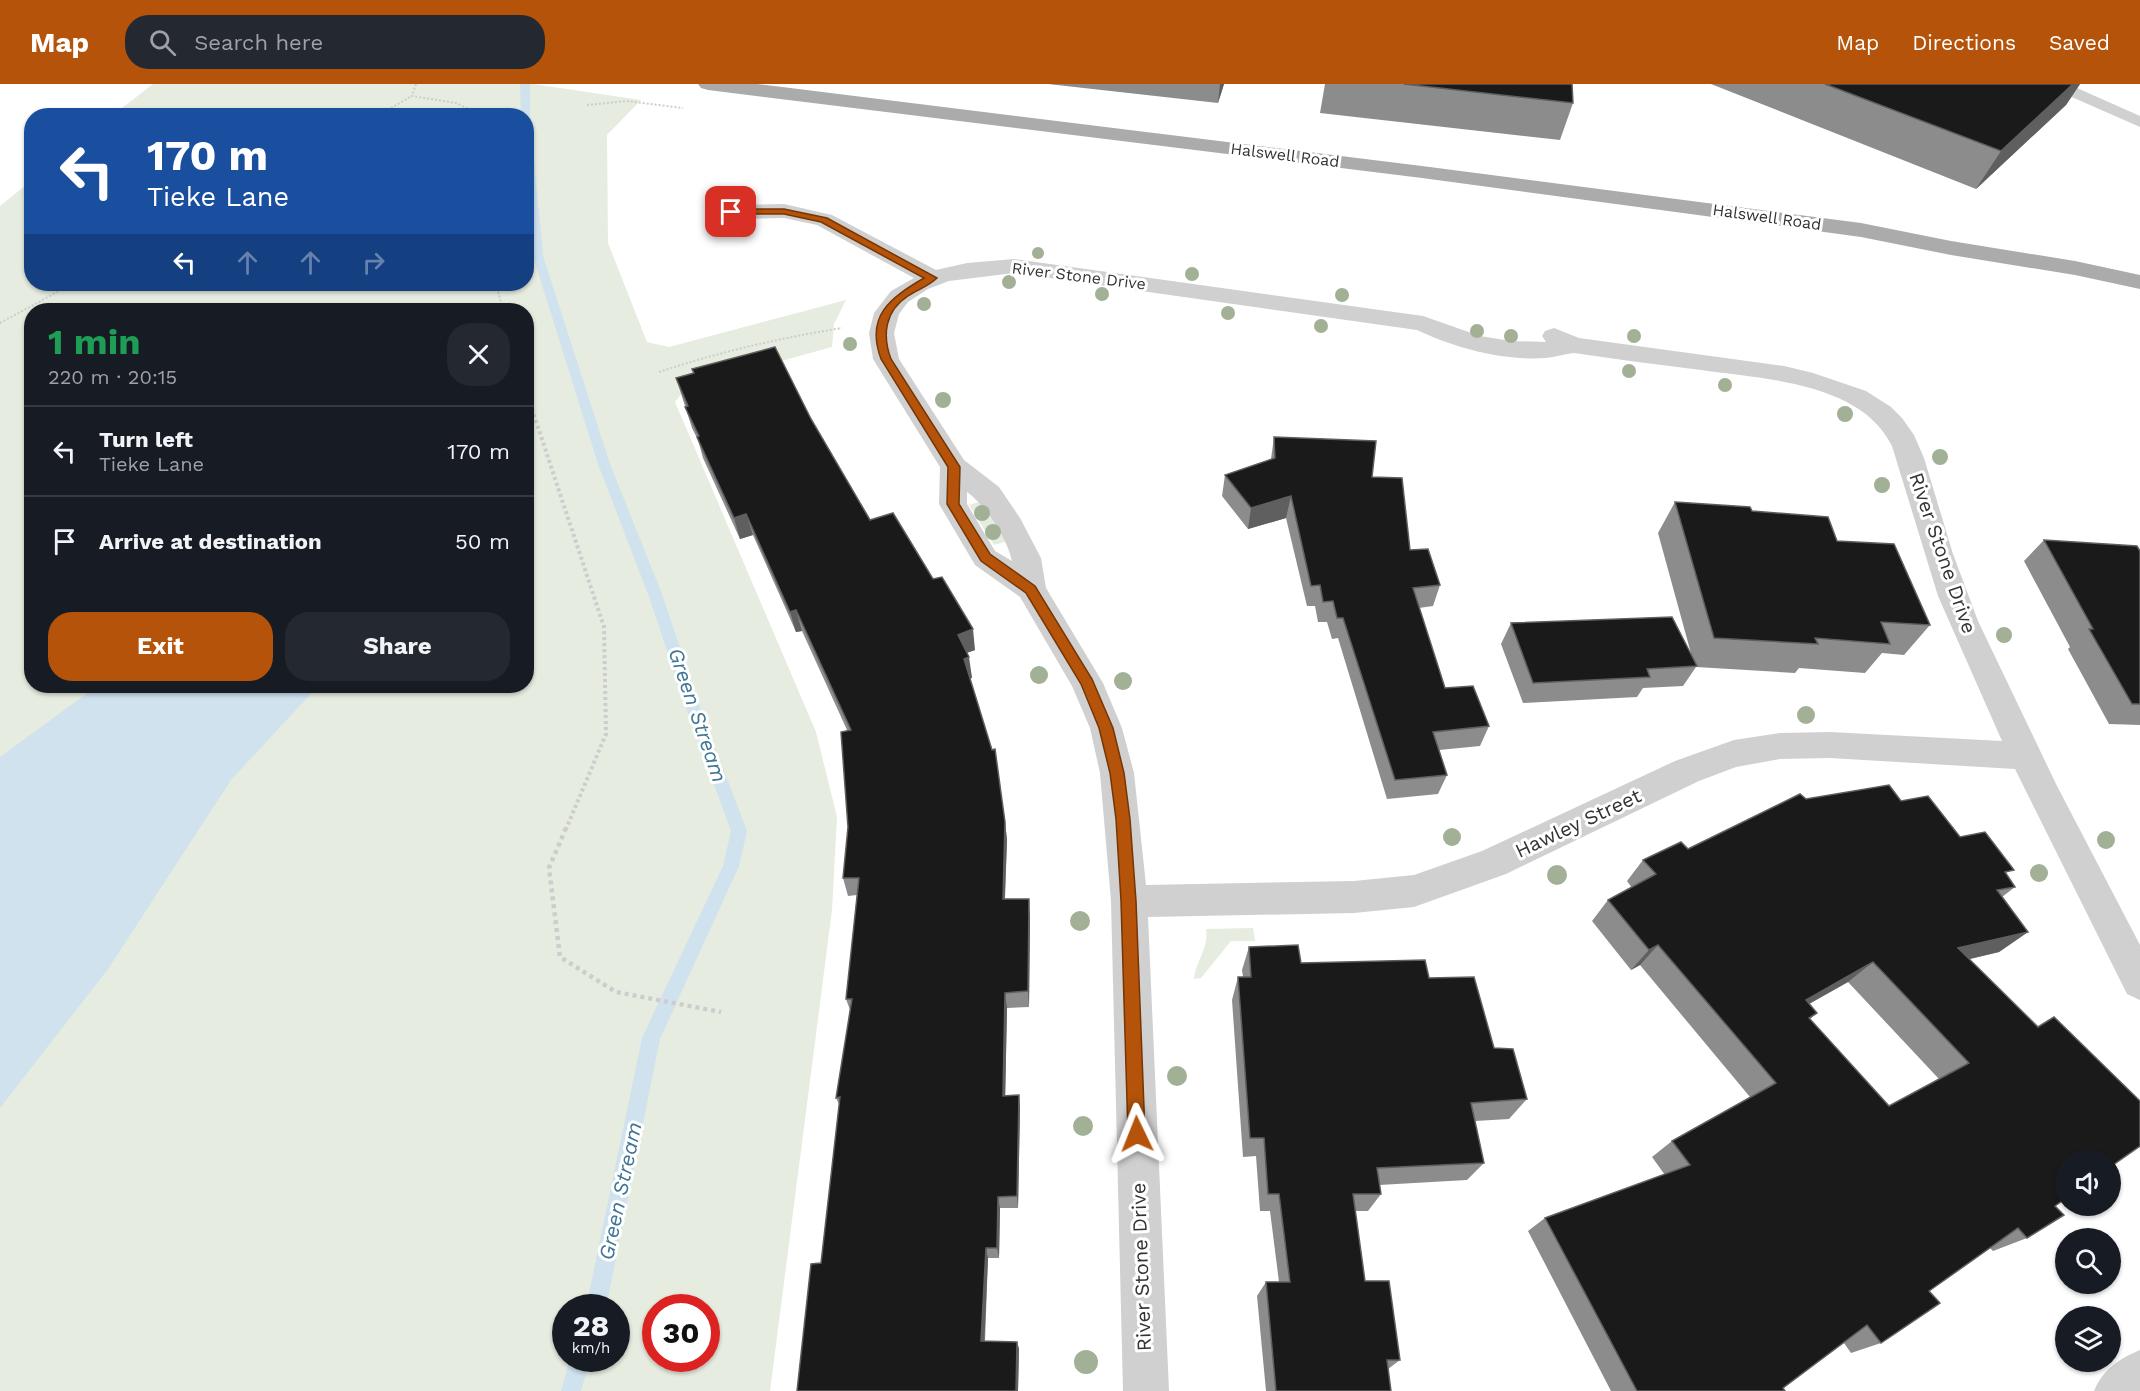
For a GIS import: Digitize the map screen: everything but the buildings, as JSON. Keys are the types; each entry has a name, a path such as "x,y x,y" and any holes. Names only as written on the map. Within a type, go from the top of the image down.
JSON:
{"main road":[{"name":"Halswell Road","path":"708,84 1422,172 1861,230 1951,248 2075,268 2140,282"},
{"name":"Halswell Road","path":"1861,230 1943,232 2140,265"}],"street":[{"path":"731,212 784,211 824,220 932,278"},
{"name":"River Stone Drive","path":"1146,1391 1129,901 1117,773 1106,728 1087,682 1031,589 1026,558 1010,525 989,494 954,467 886,359 880,343 880,328 887,311 902,296 932,278 984,266 1014,266 1423,323 1459,339 1511,348 1542,350 1574,345 1784,374 1817,381 1847,391 1874,407 1893,424 1905,444 1928,522 1958,607 2025,756 2097,904 2140,982"},
{"name":"River Stone Drive","path":"1423,323 1456,317 1487,322"},
{"name":"River Stone Drive","path":"1518,326 1548,333 1574,345"},
{"name":"River Stone Drive","path":"954,467 953,504 985,558 1031,589"},
{"name":"Hawley Street","path":"1129,901 1354,897 1414,891 1493,863 1687,771 1734,754 1780,746 1830,745 2025,756"}],"lane":[{"path":"2055,84 2140,122"}],"path":[{"path":"412,96 416,84"},
{"path":"391,108 412,96 456,103 466,108"},
{"path":"603,104 603,109"},
{"path":"37,303 59,291"},
{"path":"0,323 24,310"},
{"path":"659,372 698,359 791,336 842,328"},
{"path":"534,416 604,627 606,734 549,868 560,957 616,992 721,1012"}],"shaded area":[{"path":"153,84 533,84 641,100 607,135 608,243 647,342 669,347 846,300 834,324 832,347 687,387 675,402 816,732 837,817 832,910 770,1391 0,1391 0,206 24,187 24,291 534,291 534,108 122,108"},
{"path":"982,501 1008,541 994,545 969,505"},
{"path":"1253,928 1255,941 1231,941 1201,978 1194,979 1206,943 1206,929"}],"water":[{"path":"87,693 312,693 231,780 108,969 0,1108 0,757"}],"waterway":[{"name":"Green Stream","path":"525,84 526,108"},
{"name":"Green Stream","path":"534,210 538,256 604,464 655,594 694,710 739,831 731,866 651,1038 599,1294"},
{"name":"Green Stream","path":"571,1391 576,1372"}],"route":[{"path":"731,212 784,211 824,220 932,278 915,286 887,311 880,328 880,343 886,359 954,467 953,504 985,558 1031,589 1087,682 1106,728 1117,773 1123,819 1129,901 1137,1134"}]}
